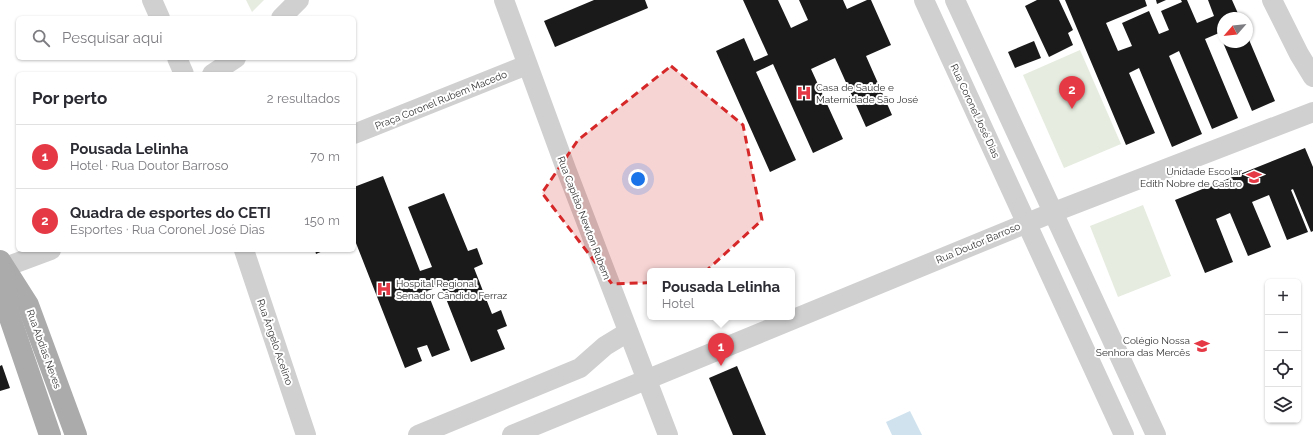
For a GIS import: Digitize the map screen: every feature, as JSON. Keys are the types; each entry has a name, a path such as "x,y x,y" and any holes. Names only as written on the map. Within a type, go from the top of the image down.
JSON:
{"main road":[{"path":"1,266 9,316 50,435"},
{"name":"Rua Abdias Neves","path":"1,266 28,305 76,435"}],"street":[{"path":"152,0 159,16"},
{"path":"283,16 299,0"},
{"name":"Rua Capitão Newton Rubem","path":"504,0 668,435"},
{"name":"Rua Coronel José Dias","path":"924,0 1124,435"},
{"path":"955,0 1156,435"},
{"path":"1273,0 1299,54 1313,77"},
{"path":"178,60 183,72"},
{"path":"215,72 233,60"},
{"name":"Praça Coronel Rubem Macedo","path":"356,133 528,65"},
{"name":"Rua Doutor Barroso","path":"795,318 1026,223 1313,112"},
{"path":"1026,242 1116,435"},
{"path":"1,266 45,252"},
{"name":"Rua Ângelo Acelino","path":"245,252 306,435"},
{"name":"Rua Doutor Barroso","path":"646,380 791,320"},
{"path":"418,435 580,368 605,346 628,332"},
{"path":"512,435 646,380"}],"highlighted area":[{"path":"671,66 743,125 762,220 695,281 612,284 542,193 578,140"}],"shaded area":[{"path":"246,0 264,0 252,12"},
{"path":"1080,50 1121,144 1064,168 1023,75"},
{"path":"1143,205 1171,276 1118,297 1090,226"}],"water":[{"path":"910,411 922,435 892,435 886,422"}],"building":[{"path":"594,0 645,0 648,8 555,47 544,21"},
{"name":"Casa de Saúde e Maternidade São José","path":"743,0 778,0 791,28 808,20 799,0 843,0 847,9 867,0 871,0 891,45 866,56 892,115 866,127 835,58 811,69 843,139 813,153 773,64 756,72 796,160 770,172 716,51 744,38 754,61 768,55"},
{"path":"1037,0 1059,0 1073,30 1068,33 1073,45 1049,57 1025,6"},
{"path":"1065,0 1145,0 1147,6 1106,23 1118,51 1132,46 1122,23 1149,11 1159,34 1169,30 1161,11 1182,2 1181,0 1187,0 1197,23 1214,16 1208,0 1232,0 1237,12 1217,12 1217,34 1205,39 1238,118 1212,129 1179,51 1169,56 1202,134 1172,147 1139,68 1129,73 1155,133 1126,145"},
{"path":"1156,0 1166,0 1157,4"},
{"path":"1034,41 1041,58 1015,68 1008,52"},
{"path":"1225,48 1253,48 1275,101 1252,111"},
{"path":"1305,148 1313,167 1313,231 1311,232 1293,189 1291,190 1308,232 1287,240 1269,195 1252,202 1271,247 1248,256 1230,213 1216,219 1233,262 1205,273 1175,200"},
{"path":"383,176 420,271 432,267 408,207 444,193 468,251 477,248 483,264 474,268 492,314 501,310 507,326 497,330 505,349 471,362 441,286 427,291 450,350 432,357 427,345 417,348 422,361 405,368 356,243 356,186"},
{"path":"2,365 10,388 0,391 0,366"},
{"path":"737,366 766,435 733,435 709,378"}],"place":[{"name":"Casa de Saúde e Maternidade São José","path":"804,93"},
{"name":"Quadra de esportes do CETI","path":"1072,109"},
{"name":"Unidade Escolar Edith Nobre de Castro","path":"1254,177"},
{"name":"Hospital Regional Senador Cândido Ferraz","path":"384,289"},
{"name":"Colégio Nossa Senhora das Mercês","path":"1202,346"},
{"name":"Pousada Lelinha","path":"721,366"}]}
